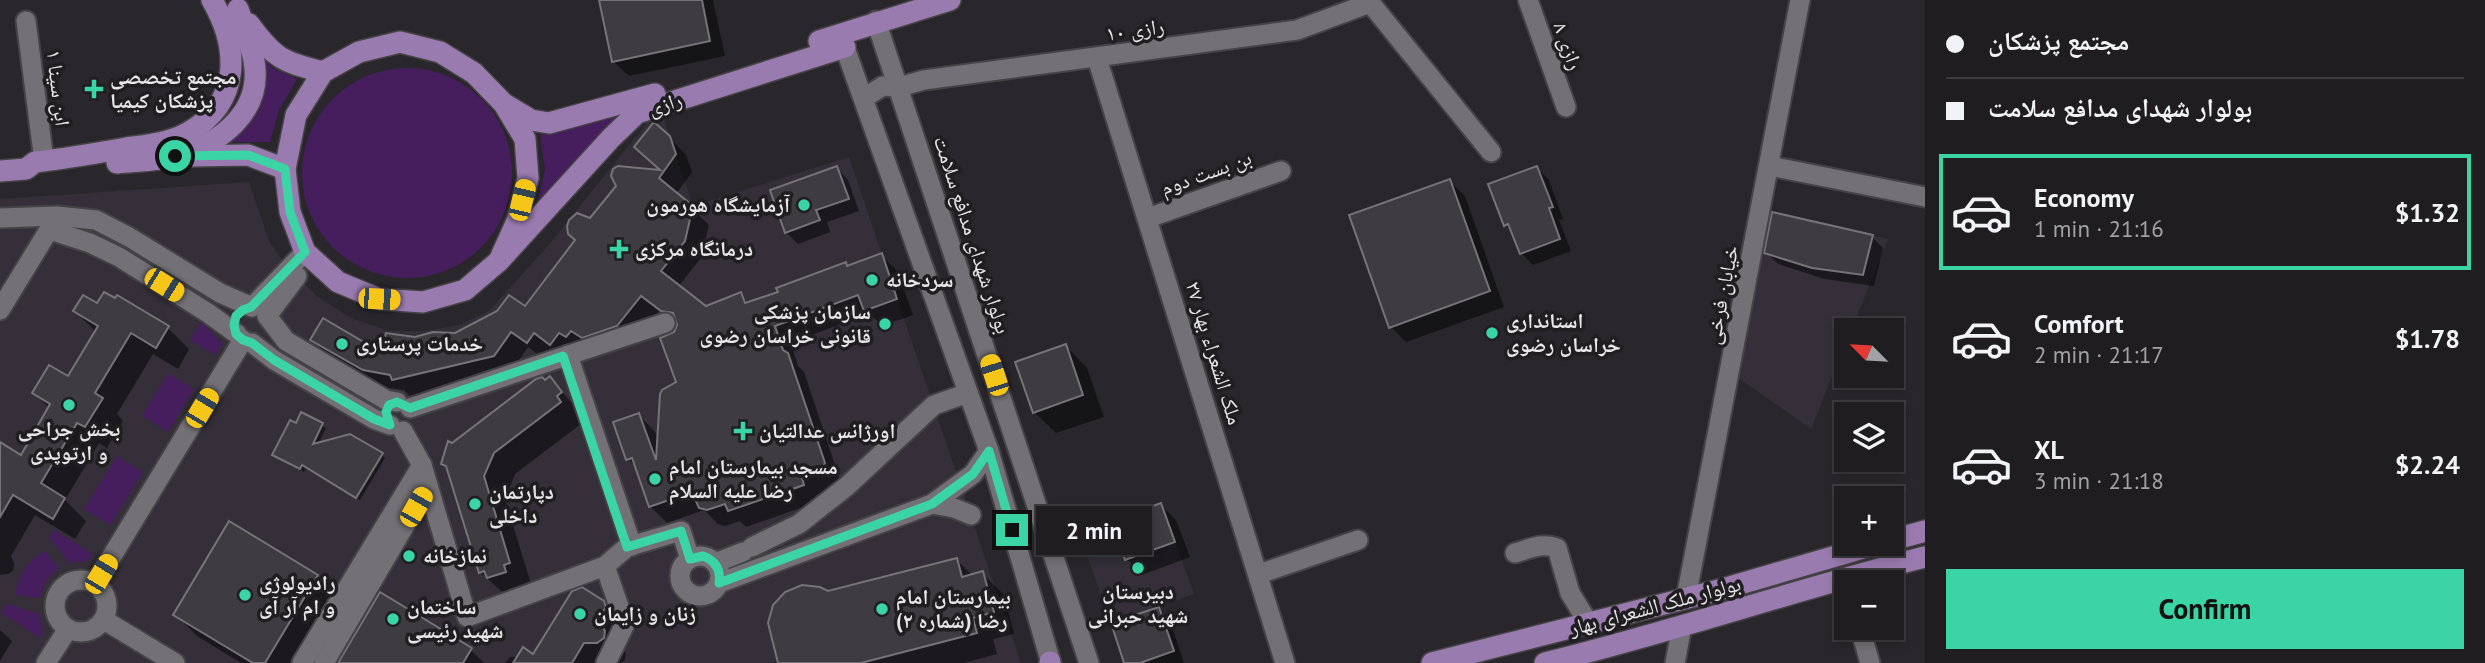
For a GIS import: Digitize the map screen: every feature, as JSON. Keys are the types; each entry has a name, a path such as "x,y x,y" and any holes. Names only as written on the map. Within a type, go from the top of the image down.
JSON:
{"main road":[{"path":"0,171 166,141 188,132 205,120 220,101 229,81 232,61 231,44 212,0"},
{"path":"843,41 876,22 950,0"},
{"path":"236,5 266,47 290,64 323,72"},
{"path":"175,156 213,142 234,124 247,107 255,85 254,62 236,5"},
{"name":"رازی","path":"504,104 531,120 549,123 843,41"},
{"name":"رازی","path":"309,256 338,282 379,299 423,302 465,290 499,261 637,113 843,41"},
{"path":"309,256 290,212 285,169 296,115 323,72 359,52 400,42 440,52 474,73 504,104 525,139 527,178 517,221 499,261"},
{"path":"35,165 36,174 175,156 248,155 285,169"},
{"path":"1904,537 1923,531"},
{"name":"بولوار ملک الشعرای بهار","path":"1432,663 1590,624 1835,556"},
{"name":"بولوار ملک الشعرای بهار","path":"1881,570 1925,557"},
{"name":"بولوار ملک الشعرای بهار","path":"1545,663 1834,584"},
{"path":"1682,626 1686,598"}],"street":[{"name":"رازی ۸","path":"1528,0 1566,107"},
{"name":"خیابان فرخی","path":"1686,598 1800,0"},
{"path":"1369,1 1491,152"},
{"name":"رازی ۱۰","path":"864,98 883,86 899,87 925,80 1297,30 1369,1"},
{"name":"ابن سینا ۱","path":"26,21 35,165"},
{"name":"بولوار شهدای مدافع سلامت","path":"876,22 1090,663"},
{"path":"843,41 989,451 1050,663"},
{"name":"ملک الشعراء بهار ۲۷","path":"1097,58 1285,663"},
{"path":"1770,166 1925,197"},
{"name":"بن بست دوم","path":"1147,218 1281,171"},
{"path":"0,218 53,223 96,220 130,237 220,293 259,311 286,341 386,400 403,405"},
{"path":"0,310 53,223"},
{"path":"53,223 119,257 208,313 274,360 374,419 396,428"},
{"path":"259,311 309,256"},
{"path":"244,339 234,325 236,316 243,310 259,311"},
{"path":"244,339 261,340 267,334 269,325 259,311"},
{"path":"665,323 403,405 389,405 386,412 422,465 467,617 605,569 629,547 681,531 690,559"},
{"path":"95,584 244,339"},
{"path":"565,356 629,547"},
{"path":"715,563 748,550 799,524 846,487 934,405 968,393"},
{"path":"719,583 932,504 973,474 989,451"},
{"path":"324,663 360,585 422,465"},
{"path":"303,663 428,486"},
{"path":"932,504 954,508 971,515"},
{"path":"1259,574 1358,540"},
{"path":"1515,553 1538,545 1556,548 1570,593 1590,624"},
{"path":"703,556 715,563 719,569 719,583 716,589 706,596 693,596 680,582 679,576 684,563 703,556"},
{"path":"605,569 625,624 606,663"},
{"path":"75,581 89,581 101,588 107,600 104,620 88,632 74,632 62,625 55,606 63,587 75,581"},
{"path":"104,620 175,663"},
{"path":"1675,663 1682,626"},
{"path":"46,663 68,629"},
{"path":"1863,640 1870,663"}],"shaded area":[{"path":"262,55 272,68 297,79 279,110 270,142 211,142 236,122"},
{"path":"407,68 428,70 447,76 481,99 504,133 510,152 510,194 504,213 481,247 447,270 428,276 407,278 386,276 367,270 333,247 310,213 304,194 302,173 304,152 310,133 333,99 367,76 386,70"},
{"path":"660,107 693,206 849,157 1021,663 0,663 0,199 249,182 270,243 288,268 318,297 351,318 390,331 424,331 459,325 489,311 546,248"},
{"path":"623,111 538,202 545,169 540,135"},
{"path":"1769,211 1888,239 1856,318 1834,318 1834,372 1811,429 1737,377"},
{"path":"201,322 223,344 215,355 190,340"},
{"path":"168,373 194,389 168,432 142,416"},
{"path":"117,456 143,472 110,525 84,509"},
{"name":"دبیرستان شهید حبرانی","path":"1161,503 1194,594 1111,623 1079,533"},
{"path":"54,530 93,554 88,561 70,563 49,538"},
{"path":"45,551 59,568 46,580 40,598 15,595 24,569"},
{"path":"7,604 39,614 43,632 40,638 1,613"}],"building":[{"path":"599,0 702,0 710,41 612,62"},
{"path":"654,122 670,136 676,154 659,178 693,206 685,241 661,271 706,306 741,292 745,303 778,292 776,288 846,262 847,266 882,253 897,299 864,311 858,295 775,326 783,350 788,353 825,463 821,472 802,478 804,485 728,511 725,504 707,510 699,508 692,492 649,507 632,458 626,460 613,422 639,413 656,460 660,394 676,382 660,338 674,332 677,325 673,313 661,311 641,296 617,326 582,338 571,331 566,337 559,333 550,345 534,333 527,343 511,332 494,356 392,380 390,375 363,370 310,340 323,318 379,351 386,333 415,337 433,332 455,333 497,311 509,295 525,306 575,240 568,234 569,220 577,213 590,218 616,186 611,176 613,169 618,166 660,170 634,147"},
{"name":"آزمایشگاه هورمون","path":"837,166 849,199 816,210 820,220 785,233 770,190"},
{"path":"1537,166 1553,207 1549,208 1560,239 1520,254 1508,224 1504,226 1488,184"},
{"name":"استانداری خراسان رضوی","path":"1450,179 1490,291 1389,328 1349,215"},
{"path":"1772,212 1873,235 1863,275 1812,268 1764,253"},
{"name":"بخش جراحی و ارتوپدی","path":"104,292 115,298 117,295 169,326 156,348 131,333 95,393 103,398 85,427 77,423 41,483 65,498 53,519 13,495 0,517 0,442 21,455 50,404 32,393 49,365 68,376 98,326 73,311 83,295 97,303"},
{"path":"1066,344 1083,395 1033,413 1015,362"},
{"name":"دپارتمان داخلی","path":"550,376 562,392 557,396 561,402 494,453 484,476 510,563 504,565 506,572 487,578 484,571 479,573 446,466 441,464 448,441 452,443 536,379 542,377 545,380"},
{"path":"301,412 323,423 313,444 350,434 383,453 356,498 302,465 300,469 272,455 290,420 296,423"},
{"path":"1161,503 1175,542 1125,560 1111,521"},
{"name":"رادیولوژی و ام آر آی","path":"229,521 318,575 265,663 253,663 173,615"},
{"name":"بیمارستان امام رضا (شماره ۲)","path":"957,558 962,577 983,571 994,612 973,618 977,633 861,663 778,663 768,623 773,605 785,592 802,585 828,591"},
{"name":"زنان و زایمان","path":"582,587 604,601 606,607 599,619 605,631 604,638 597,643 584,643 572,663 513,663 523,647 533,654 572,591"},
{"name":"ساختمان شهید رئیسی","path":"380,592 472,648 463,663 338,663"},
{"path":"1159,607 1174,651 1140,663 1124,663 1111,623"}],"place":[{"name":"مجتمع تخصصی پزشکان کیمیا","path":"94,89"},
{"name":"آزمایشگاه هورمون","path":"804,205"},
{"name":"درمانگاه مرکزی","path":"619,249"},
{"name":"سردخانه","path":"872,280"},
{"name":"سازمان پزشکی قانونی خراسان رضوی","path":"885,324"},
{"name":"استانداری خراسان رضوی","path":"1492,333"},
{"name":"خدمات پرستاری","path":"342,344"},
{"name":"بخش جراحی و ارتوپدی","path":"69,405"},
{"name":"اورژانس عدالتیان","path":"743,431"},
{"name":"مسجد بیمارستان امام رضا علیه السلام","path":"655,479"},
{"name":"دپارتمان داخلی","path":"475,504"},
{"name":"نمازخانه","path":"409,556"},
{"name":"دبیرستان شهید حبرانی","path":"1138,568"},
{"name":"رادیولوژی و ام آر آی","path":"245,595"},
{"name":"بیمارستان امام رضا (شماره ۲)","path":"882,609"},
{"name":"زنان و زایمان","path":"580,614"},
{"name":"ساختمان شهید رئیسی","path":"393,619"}],"route":[{"path":"175,156 248,155 285,169 290,212 305,252 251,307 236,316 236,334 274,360 374,419 390,425 386,412 389,405 397,402 410,408 563,356 627,547 681,531 690,559 703,556 715,563 719,569 719,583 932,504 973,474 989,451 1012,530"}]}
